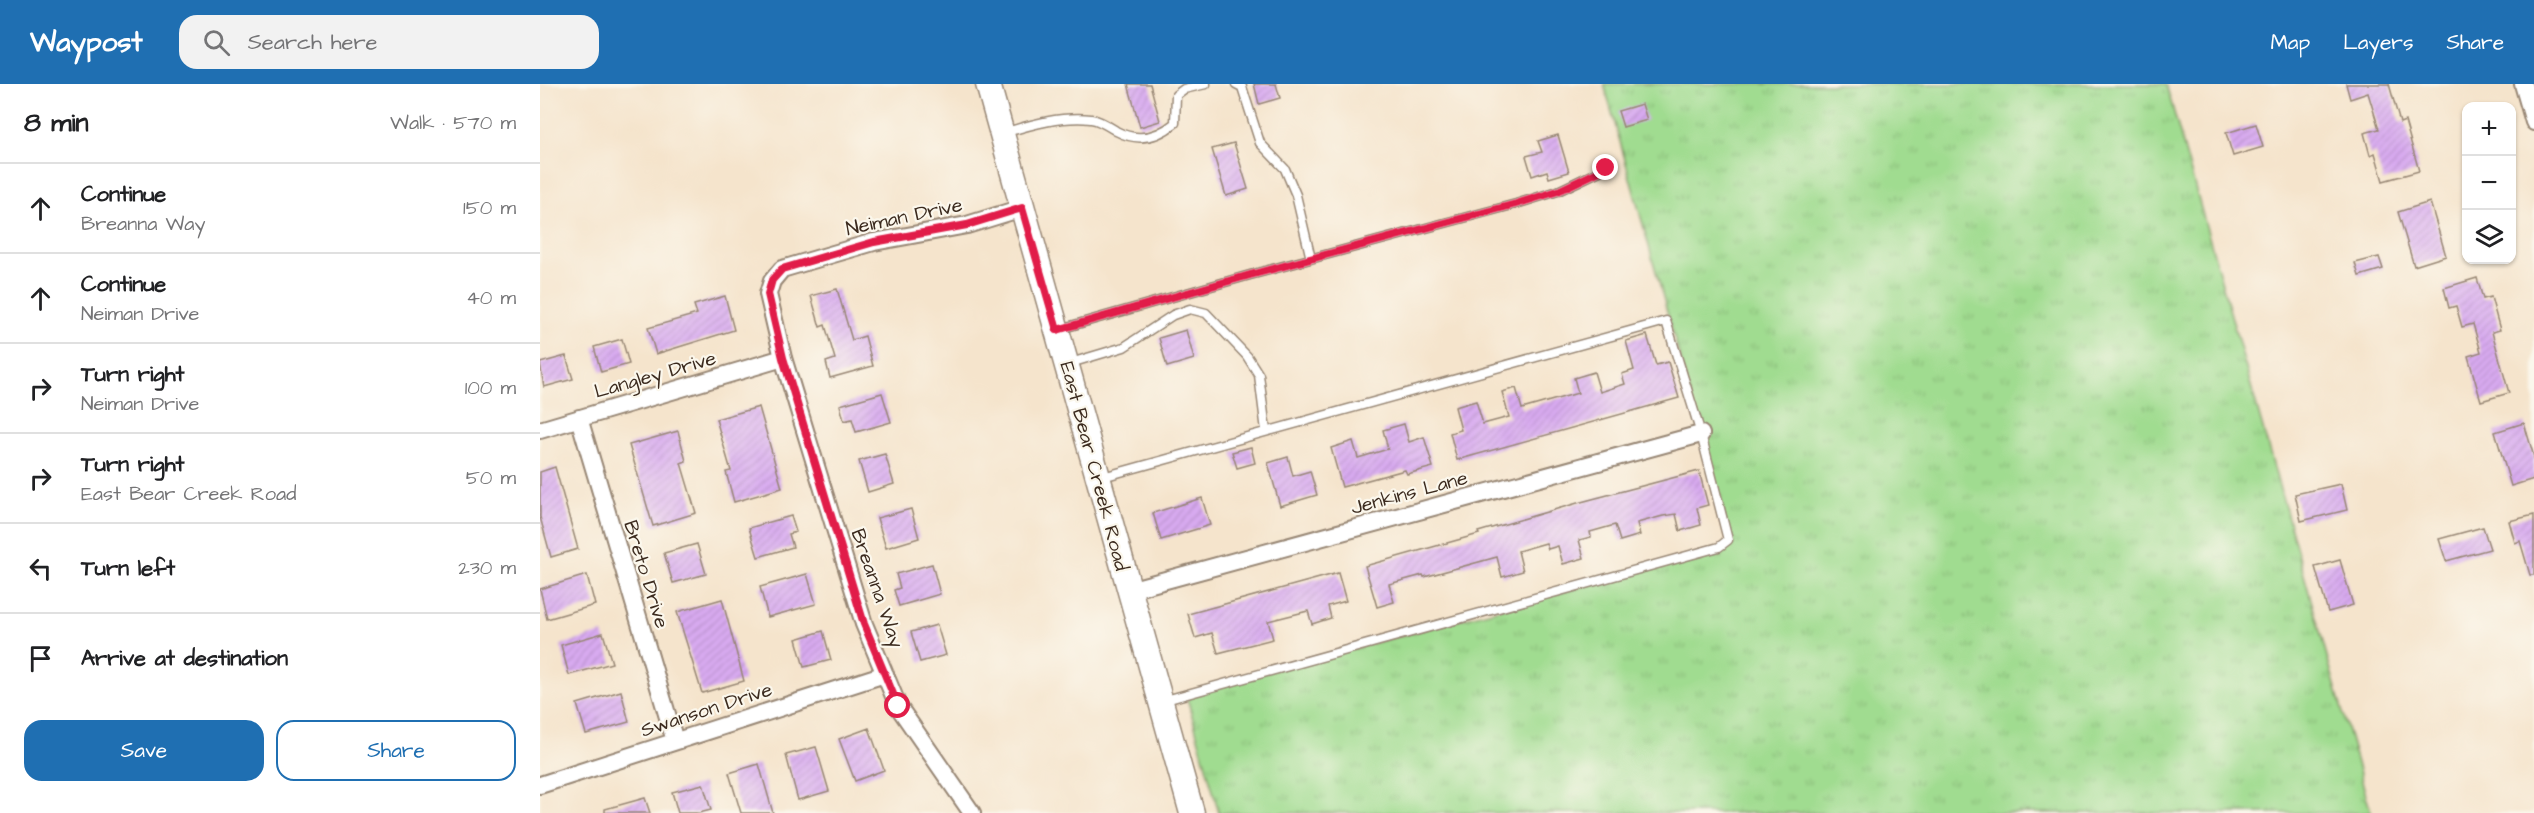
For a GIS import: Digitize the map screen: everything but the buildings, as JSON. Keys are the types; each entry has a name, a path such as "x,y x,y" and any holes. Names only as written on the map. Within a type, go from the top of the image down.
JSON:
{"main road":[{"name":"East Bear Creek Road","path":"988,84 1192,813"}],"street":[{"path":"2523,84 2534,122"},
{"name":"Neiman Drive","path":"783,358 768,294 772,280 782,269 874,242 967,225 1022,208"},
{"name":"Langley Drive","path":"540,430 783,358"},
{"name":"Breanna Way","path":"783,358 864,624 898,706 972,813"},
{"name":"Breto Drive","path":"579,418 675,741"},
{"name":"Jenkins Lane","path":"1129,590 1701,434"},
{"name":"Swanson Drive","path":"540,785 885,674"}],"lane":[{"path":"1001,134 1055,119 1088,119 1102,123 1131,138 1150,137 1175,123 1176,95 1184,89 1206,84"},
{"path":"1236,84 1242,87 1260,144 1285,169 1296,195 1311,259"},
{"path":"1057,330 1516,204 1558,191 1606,168"},
{"path":"1066,364 1124,347 1173,315 1191,309 1206,313 1247,356 1259,375 1266,431"},
{"path":"1098,478 1666,321 1701,434 1728,540 1719,548 1160,702"}],"green space":[{"path":"1604,84 2166,84 2371,813 1219,813 1186,694 1732,546"}],"route":[{"path":"898,706 864,624 783,358 768,294 772,280 782,269 874,242 967,225 1022,208 1057,330 1250,275 1516,204 1558,191 1606,168"}]}
